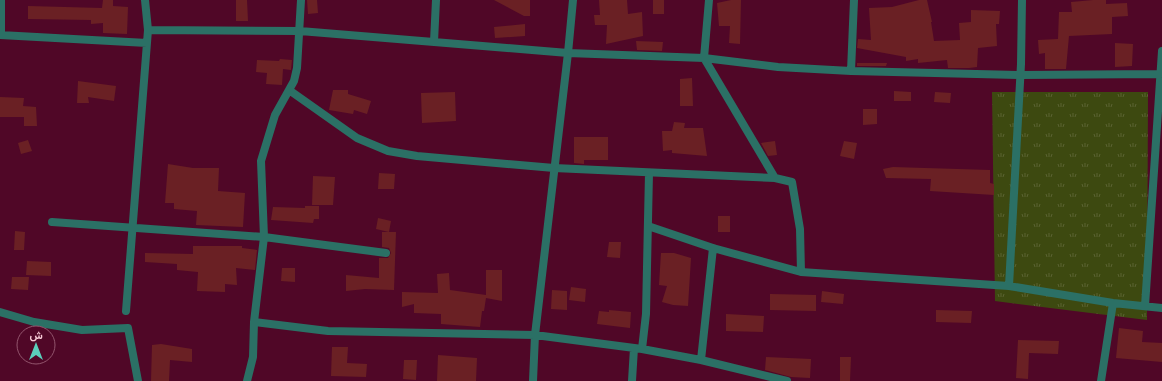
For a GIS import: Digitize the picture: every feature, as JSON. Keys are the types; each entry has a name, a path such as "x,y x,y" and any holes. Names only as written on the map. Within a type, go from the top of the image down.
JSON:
{"street":[{"path":"1,0 1,35 147,43"},
{"path":"126,310 148,30 145,0"},
{"path":"247,381 253,357 254,322 264,237 261,207 261,161 275,115 289,90 297,68 301,0"},
{"path":"434,42 436,0"},
{"path":"533,381 535,335 573,0"},
{"path":"709,0 704,58 775,178"},
{"path":"851,71 854,0"},
{"path":"1009,286 1020,75 1022,0"},
{"path":"148,30 300,31 568,53 704,58 778,67 851,71 1020,75 1159,74"},
{"path":"1144,306 1159,74 1162,51"},
{"path":"289,90 357,138 388,151 417,156 554,168 649,174 673,172 775,178 792,182 800,229 801,272"},
{"path":"632,381 646,314 649,174"},
{"path":"52,222 264,237 386,253"},
{"path":"648,226 712,248 801,272 1009,286 1113,303 1162,308"},
{"path":"701,360 712,248"},
{"path":"1101,381 1113,303"},
{"path":"0,312 34,322 82,330 128,328 138,381"},
{"path":"254,322 328,330 535,335 638,349 701,360 786,381"}],"green space":[{"path":"992,92 1148,92 1147,320 995,301"}],"building":[{"path":"103,0 113,0 113,6 128,7 127,34 103,33 103,23 91,24 91,20 28,19 28,6 102,8"},
{"path":"236,0 247,0 248,21 236,21"},
{"path":"307,0 317,0 318,13 308,14"},
{"path":"494,0 530,0 530,16 524,16"},
{"path":"599,0 627,0 628,14 642,12 643,36 606,44 607,25 595,25 594,15 600,15"},
{"path":"653,0 664,0 664,14 653,14"},
{"path":"731,0 741,0 740,44 729,43 730,26 719,26 717,3"},
{"path":"919,0 927,0 932,22 934,41 960,40 959,23 971,22 971,10 1000,11 999,24 996,24 997,46 978,48 977,67 969,68 948,68 947,60 918,63 918,59 906,61 906,57 857,48 858,39 871,40 869,8 892,7"},
{"path":"1106,0 1106,4 1127,3 1128,16 1112,17 1112,34 1069,36 1066,69 1045,69 1045,53 1039,54 1038,40 1058,39 1059,12 1072,12 1071,2"},
{"path":"525,24 525,36 495,38 494,27"},
{"path":"636,41 663,42 662,51 637,50"},
{"path":"1115,43 1133,44 1132,66 1115,67"},
{"path":"280,59 292,60 291,70 283,69 282,85 266,84 267,73 256,72 257,60 279,61"},
{"path":"857,63 887,63 886,66 857,66"},
{"path":"692,78 693,106 680,106 680,79"},
{"path":"78,81 116,86 114,101 88,97 89,103 77,103"},
{"path":"333,90 348,90 348,94 371,101 367,114 354,110 353,114 329,110"},
{"path":"894,91 911,92 911,101 894,101"},
{"path":"455,92 456,121 422,123 421,93"},
{"path":"935,92 951,93 950,103 934,102"},
{"path":"0,97 24,98 23,106 36,107 37,126 24,126 24,117 0,117"},
{"path":"863,109 877,109 877,124 863,125"},
{"path":"674,122 685,123 684,128 703,128 707,156 672,153 672,150 663,151 662,131 672,131"},
{"path":"574,137 608,137 608,160 584,160 584,164 574,163"},
{"path":"28,140 32,151 21,154 18,143"},
{"path":"775,141 777,155 768,156 761,143"},
{"path":"844,141 857,143 854,159 840,156"},
{"path":"168,164 193,168 219,168 218,191 245,193 243,227 196,225 197,211 174,209 174,203 165,203"},
{"path":"893,167 990,170 990,183 994,184 994,195 930,191 931,179 886,178 883,169"},
{"path":"379,173 395,174 394,189 378,189"},
{"path":"313,176 335,177 333,205 312,205"},
{"path":"305,206 319,206 319,219 314,219 313,223 271,220 273,207 305,208"},
{"path":"718,216 730,216 730,232 718,232"},
{"path":"378,218 391,221 389,232 376,229"},
{"path":"15,231 25,232 24,250 14,250"},
{"path":"382,232 396,232 394,290 365,289 346,291 346,275 379,278 379,258 388,258 391,253 389,248 382,247"},
{"path":"609,242 621,242 620,258 607,257"},
{"path":"193,246 242,246 242,248 257,250 255,270 236,268 237,285 225,284 225,292 197,291 198,272 177,270 177,264 145,262 145,253 193,254"},
{"path":"661,253 674,253 691,258 688,306 673,305 662,302 667,286 659,285"},
{"path":"27,261 51,262 51,276 26,275"},
{"path":"282,268 295,268 295,282 281,281"},
{"path":"486,270 502,270 502,301 486,298 484,311 482,311 480,327 441,324 441,314 414,313 414,304 402,307 402,292 438,293 437,274 449,273 450,290 486,295"},
{"path":"12,277 29,277 28,290 11,289"},
{"path":"571,287 586,289 585,302 569,300"},
{"path":"552,290 567,291 567,310 551,309"},
{"path":"822,291 844,294 843,304 821,302"},
{"path":"770,294 816,295 816,311 770,310"},
{"path":"609,310 631,312 630,328 597,324 599,311 609,312"},
{"path":"936,310 972,311 971,323 936,322"},
{"path":"726,314 764,316 763,332 726,331"},
{"path":"1119,328 1143,331 1142,342 1162,343 1162,362 1116,358"},
{"path":"1018,340 1059,341 1058,354 1029,353 1028,379 1016,378"},
{"path":"161,344 192,349 192,362 170,360 169,381 151,381 152,345"},
{"path":"332,347 348,347 347,363 367,364 366,377 331,376"},
{"path":"438,355 477,358 476,381 437,381"},
{"path":"766,357 811,359 810,378 791,377 765,370"},
{"path":"840,357 851,357 850,381 840,381"},
{"path":"404,360 417,360 416,380 403,379"}]}
